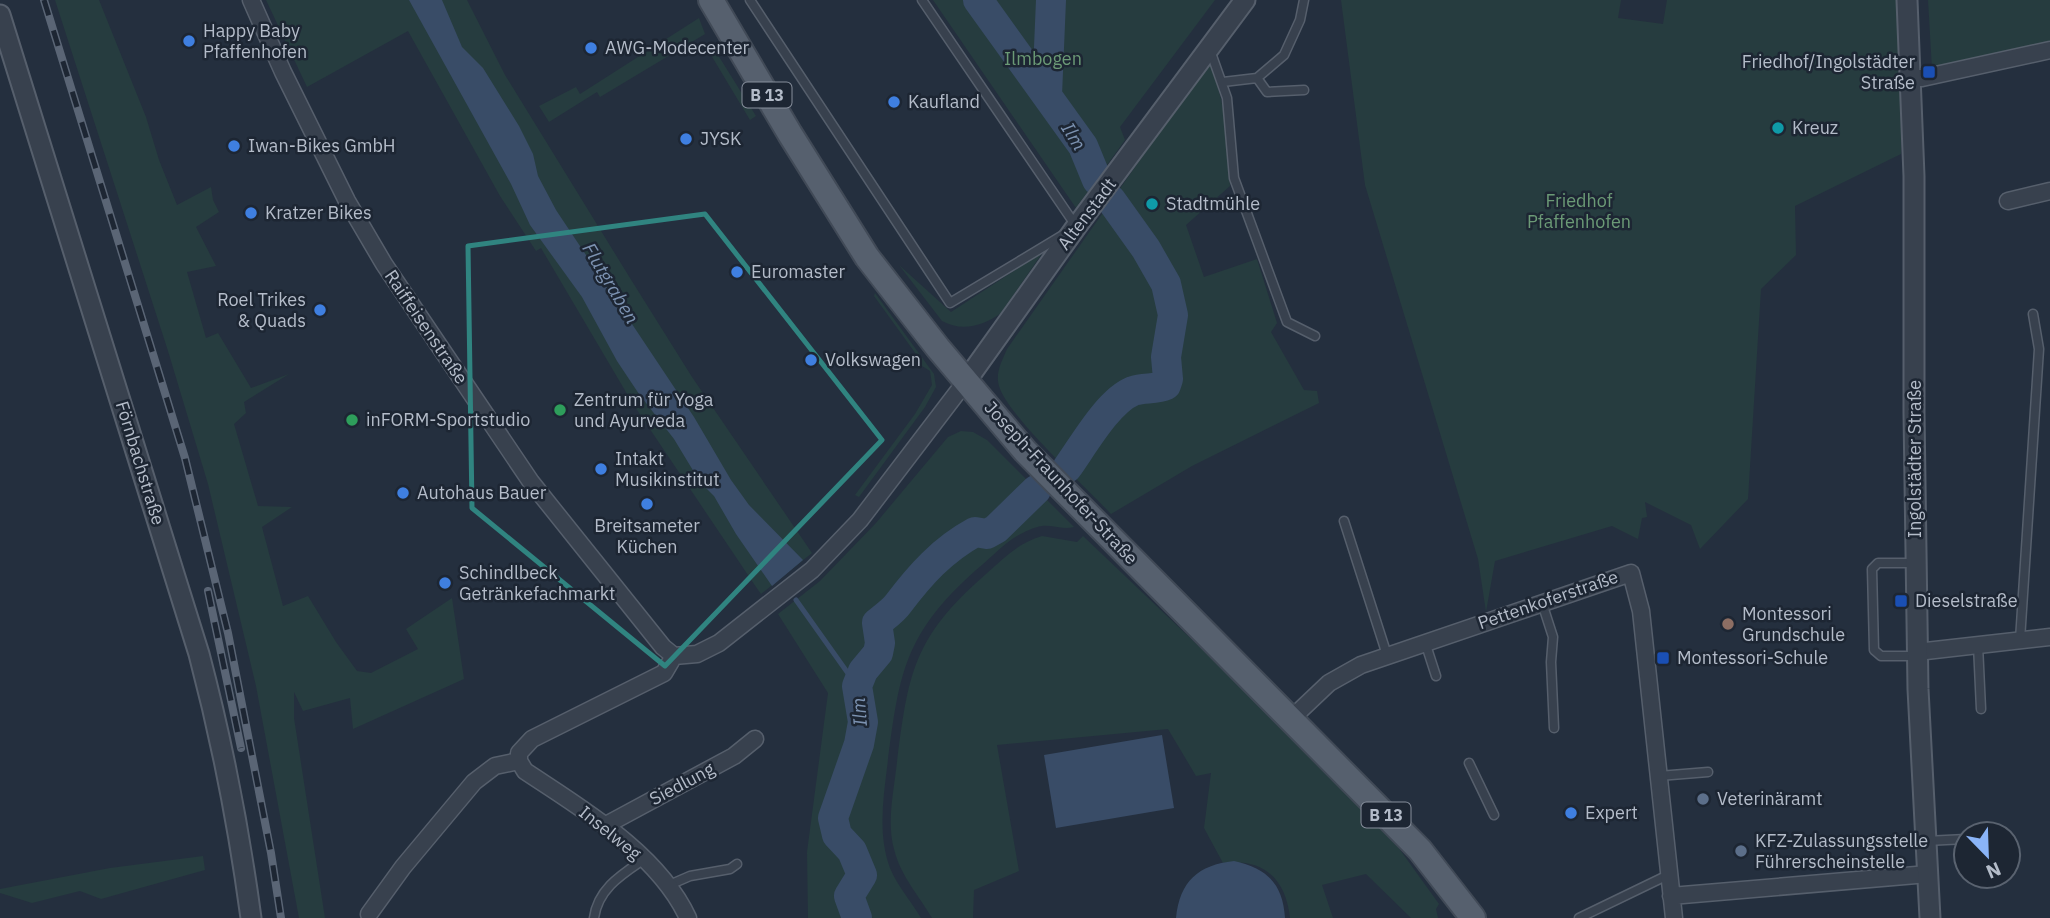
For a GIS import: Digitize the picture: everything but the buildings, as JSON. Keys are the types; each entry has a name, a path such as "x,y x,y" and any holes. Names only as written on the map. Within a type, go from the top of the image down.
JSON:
{"main road":[{"name":"Joseph-Fraunhofer-Straße","path":"711,0 867,257 966,381 1075,503 1420,850 1473,918"}],"street":[{"name":"Raiffeisenstraße","path":"251,0 283,72 347,201 384,264 531,482 663,648 674,656"},
{"name":"Altenstadt","path":"966,381 1076,227 1245,0"},
{"name":"Ingolstädter Straße","path":"1907,0 1914,176 1917,654 1930,918"},
{"name":"Förnbachstraße","path":"0,15 199,654 219,732 251,918"},
{"path":"1910,78 1922,78 2050,50"},
{"path":"2008,201 2050,191"},
{"path":"369,916 411,856 474,782 495,766 519,761 519,753 532,739 664,673 674,656 691,656 705,651 812,570 860,520 966,381"},
{"name":"Pettenkoferstraße","path":"1291,719 1329,683 1361,665 1631,573 1641,611 1674,918"},
{"path":"1917,654 2050,637"},
{"name":"Siedlung","path":"606,825 734,756 755,739"},
{"name":"Inselweg","path":"519,761 525,771 606,825 667,886 688,918"},
{"path":"1671,896 1928,874"}],"lane":[{"path":"750,0 950,303 1076,227 922,0"},
{"path":"1223,82 1257,78 1284,55 1300,20 1304,0"},
{"path":"1209,48 1223,82 1230,117 1232,165 1238,190 1287,322 1315,336"},
{"path":"1257,78 1267,92 1304,90"},
{"path":"2020,640 2039,349 2033,314"},
{"path":"1344,521 1387,655"},
{"path":"1916,563 1878,563 1872,569 1874,650 1881,656 1917,654"},
{"path":"1542,602 1553,637 1551,662 1554,728"},
{"path":"1425,642 1436,676"},
{"path":"1978,645 1981,709"},
{"path":"1469,763 1494,815"},
{"path":"1658,776 1708,772"},
{"path":"1926,841 1952,840"},
{"path":"594,918 597,905 607,888 643,860"},
{"path":"667,886 690,876 730,869 737,864"},
{"path":"1578,918 1668,874"}],"highlighted area":[{"path":"705,214 882,440 665,666 472,508 468,246"}],"green space":[{"path":"55,0 99,0 146,117 177,205 211,187 219,212 196,227 216,266 187,272 206,338 218,333 251,388 289,374 244,402 246,413 234,424 258,506 292,507 262,527 283,606 308,596 357,671 371,673 418,649 406,629 452,598 464,679 353,729 350,698 303,711 294,692 294,718 325,918 299,918 256,686 208,484"},
{"path":"266,0 467,0 505,75 630,278 692,377 812,553 761,594 633,404 541,248 536,251 500,196 408,31 307,87"},
{"name":"Ilmbogen","path":"933,0 1215,0 1120,127 1125,140 1076,208"},
{"name":"Friedhof Pfaffenhofen","path":"1341,0 1621,0 1618,18 1663,24 1667,0 1896,0 1902,119 1901,154 1795,206 1796,255 1761,289 1748,499 1700,549 1691,525 1645,502 1647,517 1642,518 1638,539 1612,526 1495,561 1486,612 1478,559 1365,185"},
{"path":"1928,0 2050,0 2050,45 1932,69"},
{"path":"699,18 705,34 600,97 597,92 549,122 539,106 576,87 580,94"},
{"path":"713,47 756,116 750,120 708,50"},
{"path":"1209,62 1226,123 1230,186 1186,225 1204,277 1257,259 1277,323 1271,332 1304,390 1317,391 1319,403 1192,466 1111,514 1016,415 999,386 998,372 1007,349"},
{"path":"1043,252 1001,313 980,324 965,327 942,321 899,265 951,312"},
{"path":"875,293 934,374 936,387 925,407 859,497 855,495 915,414 932,385 930,371 922,366 874,296"},
{"path":"961,431 973,432 987,440 1074,527 1039,527 1006,544 952,593 933,615 909,658 901,682 891,735 882,818 890,868 921,918 808,918 807,852 828,693 778,614 820,581 876,523 948,437"},
{"path":"1042,536 1077,542 1083,536 1249,694 1398,847 1439,904 1436,909 1438,918 1411,918 1366,874 1322,885 1333,918 1290,918 1284,892 1270,874 1250,864 1223,863 1204,828 1211,773 1196,776 1168,729 997,745 1019,871 974,890 973,918 932,918 901,868 891,830 900,737 910,684 917,661 928,640 961,597 1012,552"},
{"path":"203,856 205,870 101,899 80,891 32,903 0,893 0,889 110,868"}],"water":[{"path":"409,0 442,0 462,47 483,68 519,126 533,154 538,176 556,210 694,417 731,480 749,505 803,560 772,586 714,496 700,482 674,439 639,394 617,361 582,297 530,225 511,184"},
{"path":"1162,735 1174,808 1056,828 1044,755"},
{"path":"1234,861 1256,868 1271,879 1281,896 1285,918 1176,918 1182,894 1193,877 1210,866"}],"waterway":[{"name":"Ilm","path":"978,0 1083,146 1097,180"},
{"name":"Ilm","path":"1047,95 1051,0"},
{"name":"Ilm","path":"1067,468 1114,404 1133,391 1166,385 1168,379 1166,357 1173,315 1166,284 1146,249 1111,200"},
{"name":"Ilm","path":"857,918 849,896 862,875 852,851 837,835 833,818 859,744 863,722 857,686 863,671 878,653 880,643 877,623 894,609 923,573 942,555 975,532 987,534 996,529 1036,490"},
{"name":"Flutgraben","path":"796,600 857,686"}],"railway":[{"path":"44,0 185,458 228,633 281,918"},
{"path":"208,591 241,748"}],"place":[{"name":"Happy Baby Pfaffenhofen","path":"189,41"},
{"name":"AWG-Modecenter","path":"591,48"},
{"name":"Friedhof/Ingolstädter Straße","path":"1929,72"},
{"name":"Kaufland","path":"894,102"},
{"name":"Kreuz","path":"1778,128"},
{"name":"JYSK","path":"686,139"},
{"name":"Iwan-Bikes GmbH","path":"234,146"},
{"name":"Stadtmühle","path":"1152,204"},
{"name":"Kratzer Bikes","path":"251,213"},
{"name":"Euromaster","path":"737,272"},
{"name":"Roel Trikes & Quads","path":"320,310"},
{"name":"Volkswagen","path":"811,360"},
{"name":"Zentrum für Yoga und Ayurveda","path":"560,410"},
{"name":"inFORM-Sportstudio","path":"352,420"},
{"name":"Intakt Musikinstitut","path":"601,469"},
{"name":"Autohaus Bauer","path":"403,493"},
{"name":"Breitsameter Küchen","path":"647,504"},
{"name":"Schindlbeck Getränkefachmarkt","path":"445,583"},
{"name":"Dieselstraße","path":"1901,601"},
{"name":"Montessori Grundschule","path":"1728,624"},
{"name":"Montessori-Schule","path":"1663,658"},
{"name":"Veterinäramt","path":"1703,799"},
{"name":"Expert","path":"1571,813"},
{"name":"KFZ-Zulassungsstelle Führerscheinstelle","path":"1741,851"}]}
